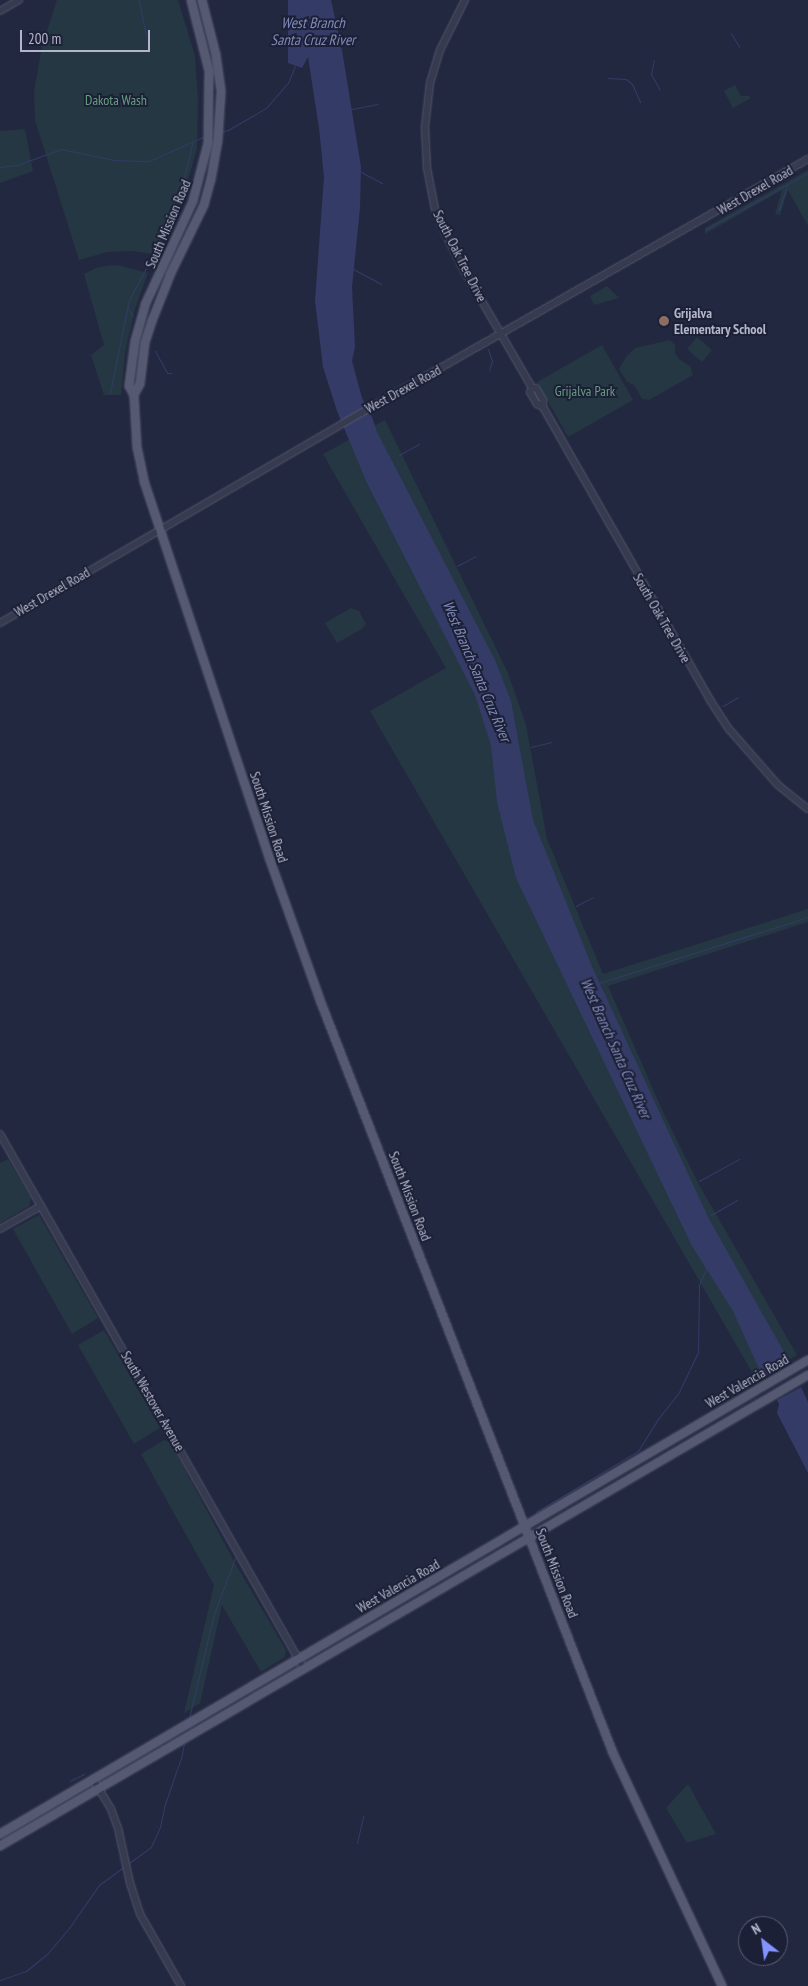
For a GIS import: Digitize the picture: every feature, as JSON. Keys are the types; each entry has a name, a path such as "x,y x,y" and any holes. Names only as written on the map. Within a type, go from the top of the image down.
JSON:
{"main road":[{"name":"South Mission Road","path":"191,0 202,37 209,71 210,126 208,143 193,201 145,305 137,332 130,386 134,395 137,447 146,487 290,921 613,1754 722,1986"},
{"name":"South Mission Road","path":"134,395 140,384 145,343 155,312 204,205 218,140 221,92 212,34 202,0"},
{"path":"202,37 212,34"},
{"name":"West Valencia Road","path":"0,1834 808,1360"},
{"name":"West Valencia Road","path":"0,1846 808,1375"}],"street":[{"path":"0,11 19,0"},
{"name":"South Oak Tree Drive","path":"465,0 440,50 430,83 425,119 427,168 435,209 446,233 532,388 530,392 537,404 543,407 710,700 730,729 778,785 808,809"},
{"name":"West Drexel Road","path":"0,623 808,159"},
{"name":"South Westover Avenue","path":"0,1134 304,1669"},
{"path":"0,1229 41,1206"},
{"path":"93,1779 114,1816 125,1853 130,1883 144,1922 181,1986"}],"green space":[{"name":"Dakota Wash","path":"57,0 178,0 195,56 198,98 197,149 180,206 157,255 133,251 107,252 79,260 35,120 34,92 42,46"},
{"path":"735,85 741,96 749,96 751,98 733,108 724,91"},
{"path":"25,129 33,171 0,183 0,131"},
{"path":"808,170 808,226 788,190 780,215 775,214 782,190 705,234 705,228"},
{"path":"117,265 148,273 135,309 125,353 121,395 104,395 91,355 104,345 84,274 98,267"},
{"path":"607,286 619,298 594,305 590,296"},
{"path":"697,337 712,350 702,362 687,349"},
{"path":"670,340 675,345 675,353 679,359 690,366 693,375 649,400 642,399 634,385 627,382 619,369 626,357 635,348"},
{"name":"Grijalva Park","path":"602,345 633,400 568,437 537,382"},
{"path":"385,420 508,673 526,725 547,839 603,974 808,909 808,922 608,986 663,1112 698,1183 797,1355 756,1379 370,711 446,668 323,454"},
{"path":"351,608 359,611 366,624 362,629 337,643 325,623"},
{"path":"8,1159 31,1198 29,1206 0,1223 0,1163"},
{"path":"39,1215 98,1318 72,1334 13,1229"},
{"path":"104,1330 160,1428 134,1444 78,1345"},
{"path":"164,1440 170,1442 235,1563 286,1650 285,1657 261,1672 222,1605 200,1703 184,1713 214,1585 141,1454"},
{"path":"688,1784 716,1834 687,1843 666,1808"}],"water":[{"name":"West Branch Santa Cruz River","path":"288,0 331,0 342,50 361,167 360,208 352,287 355,347 352,361 362,398 377,432 495,660 511,701 533,820 593,969 709,1219 788,1359 808,1402 808,1473 777,1413 779,1404 766,1376 760,1371 733,1311 692,1246 516,878 497,802 491,745 475,695 367,483 337,411 323,367 315,301 324,177 319,128 308,57 302,68 288,63"}],"pier":[{"path":"790,1363 803,1386 777,1400 766,1377"}],"waterway":[{"path":"139,0 146,36"},
{"path":"731,33 739,47"},
{"path":"654,60 651,74 660,90"},
{"name":"Dakota Wash","path":"221,132 228,130 266,108 288,83 295,66"},
{"path":"608,78 626,79 632,84 640,102"},
{"path":"352,109 378,104"},
{"name":"Dakota Wash","path":"0,167 17,165 61,149 114,160 149,161 205,136"},
{"path":"152,256 180,195 193,140"},
{"path":"361,172 382,183"},
{"path":"706,229 808,173"},
{"path":"779,210 787,185"},
{"path":"110,393 129,300 146,268"},
{"path":"353,269 381,284"},
{"path":"128,308 133,316"},
{"path":"488,349 492,361 489,371"},
{"path":"155,351 167,373 171,373"},
{"path":"399,455 419,444"},
{"path":"457,566 476,556"},
{"path":"723,706 738,697"},
{"path":"531,747 551,742"},
{"path":"576,906 593,897"},
{"path":"599,983 808,917"},
{"path":"699,1181 739,1159"},
{"path":"711,1215 737,1200"},
{"path":"536,1512 638,1451 658,1419 679,1392 698,1352 699,1285 706,1269"},
{"path":"189,1718 214,1614 235,1558"},
{"path":"129,1863 151,1847 160,1827 165,1804 182,1755 184,1742"},
{"path":"70,1781 84,1774"},
{"path":"357,1843 363,1816"},
{"path":"0,1980 26,1971 48,1953 69,1928 99,1885 124,1867"}],"place":[{"name":"Grijalva Elementary School","path":"664,321"}]}
